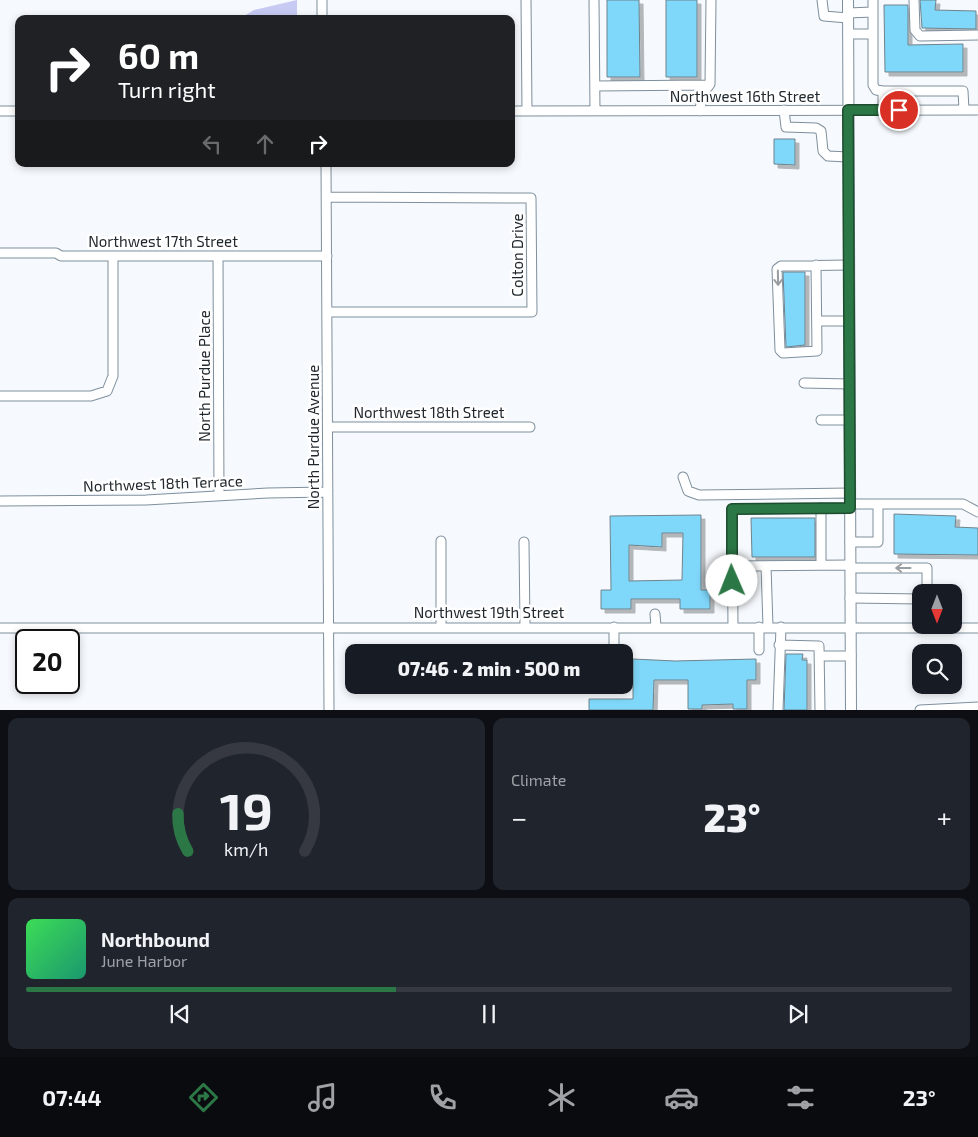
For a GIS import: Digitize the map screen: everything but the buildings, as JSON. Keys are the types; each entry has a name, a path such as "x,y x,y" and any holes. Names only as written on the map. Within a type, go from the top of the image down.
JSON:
{"main road":[{"path":"848,0 851,710"}],"street":[{"path":"322,0 322,15"},
{"path":"526,0 527,111"},
{"path":"594,0 595,111"},
{"path":"700,111 702,95 709,85 711,0"},
{"path":"822,0 824,16 848,16 873,12"},
{"path":"873,0 873,85 876,90 963,91 964,110"},
{"path":"914,0 915,30 920,36 978,35"},
{"path":"848,34 873,34"},
{"path":"594,86 709,85"},
{"path":"882,91 883,110"},
{"path":"0,110 15,110"},
{"path":"784,110 786,127 812,128 821,131 823,151 828,156 848,157"},
{"path":"812,128 813,110"},
{"name":"Northwest 16th Street","path":"515,111 978,110"},
{"name":"North Purdue Avenue","path":"326,167 329,710"},
{"name":"Colton Drive","path":"326,198 531,198 532,312 327,312"},
{"name":"Northwest 17th Street","path":"0,254 327,256"},
{"path":"0,396 91,396 107,391 113,376 113,256"},
{"name":"North Purdue Place","path":"218,256 219,496"},
{"path":"816,266 817,351 783,353 780,350 777,269 781,266 849,265"},
{"path":"817,321 849,321"},
{"path":"804,384 849,384"},
{"path":"821,420 849,420"},
{"name":"Northwest 18th Street","path":"328,427 530,427"},
{"path":"684,478 688,491 699,495 850,493"},
{"name":"Northwest 18th Terrace","path":"0,501 146,500 328,492"},
{"path":"850,542 878,542 878,504"},
{"path":"733,627 732,509 820,508 878,504 963,504 978,512"},
{"path":"820,508 821,566"},
{"path":"441,541 441,628"},
{"path":"524,542 525,627"},
{"path":"732,566 927,568 927,584"},
{"path":"759,650 763,627 766,566"},
{"path":"850,598 912,599"},
{"path":"655,614 656,627"},
{"name":"Northwest 19th Street","path":"0,628 912,626"},
{"path":"614,627 614,644"},
{"path":"778,710 781,627"},
{"name":"Northwest 19th Street","path":"962,627 978,628"},
{"path":"779,645 819,646 820,710"},
{"path":"819,656 850,656"},
{"path":"920,710 978,707"}],"shaded area":[{"path":"297,0 297,15 246,15 254,10"}],"route":[{"path":"732,581 732,509 850,508 848,110 899,110"}]}
